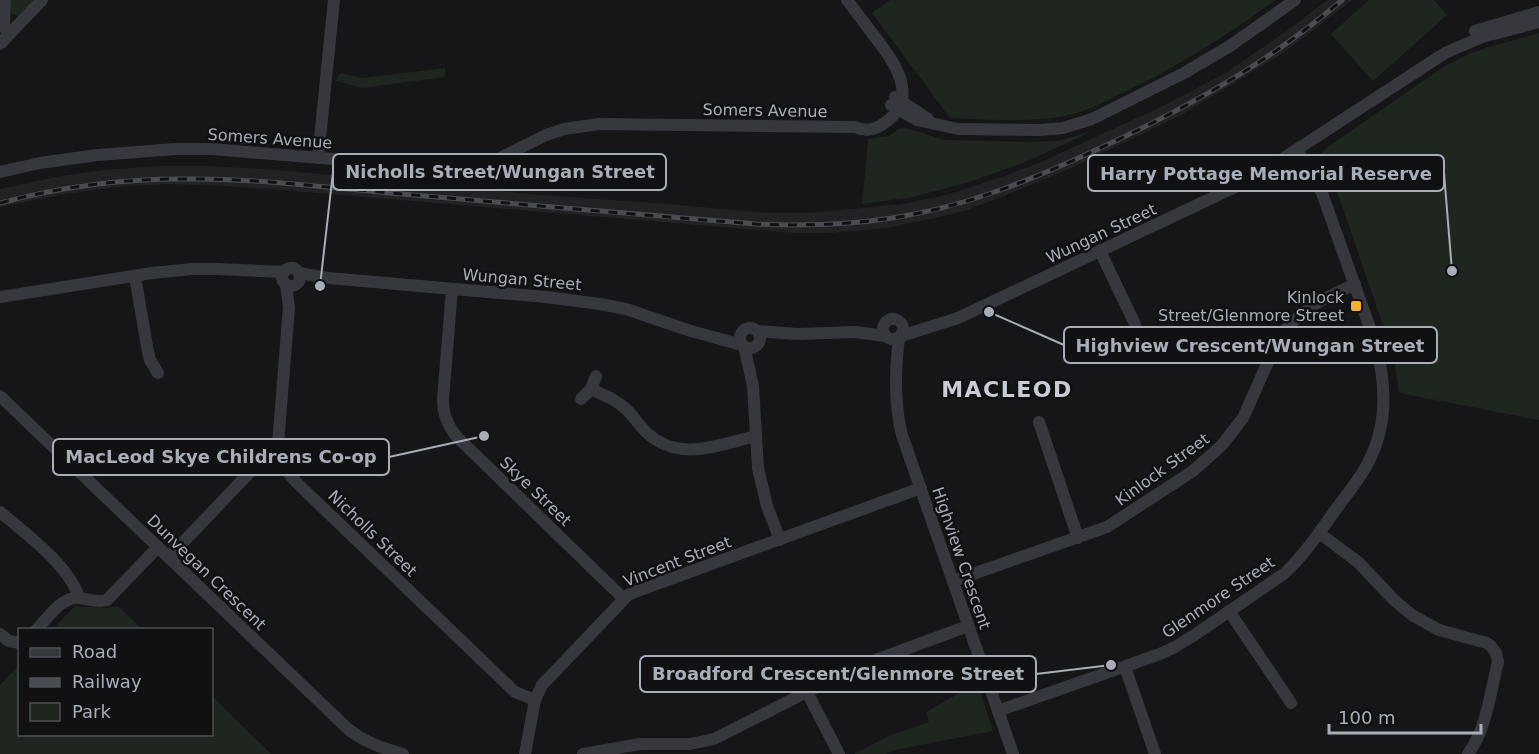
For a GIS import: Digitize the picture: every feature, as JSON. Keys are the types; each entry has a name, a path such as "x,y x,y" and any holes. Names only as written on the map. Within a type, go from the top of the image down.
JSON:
{"street":[{"path":"4,39 5,0"},
{"path":"4,39 42,0"},
{"path":"318,158 334,0"},
{"path":"847,0 892,59 899,75 896,103 934,123 958,129 1039,130 1063,128 1076,124 1113,109 1184,73 1230,46 1294,0"},
{"name":"Wungan Street","path":"1333,126 1351,107 1442,45 1480,29 1539,12"},
{"name":"Wungan Street","path":"757,331 797,334 855,332 893,337 958,318 1250,180 1444,53 1482,37 1539,22"},
{"name":"Somers Avenue","path":"0,172 39,163 98,154 176,149 212,149 407,165 461,166 498,159 546,135 564,129 599,124 855,128 876,120 896,103"},
{"name":"Glenmore Street","path":"998,711 1160,654 1229,611 1285,573 1319,533 1364,471 1381,428 1384,397 1381,365 1322,193 1314,175 1296,150"},
{"path":"1100,251 1134,322 1141,353"},
{"name":"Wungan Street","path":"0,297 135,276 192,269 217,269 254,272 291,280 328,278 546,297 600,304 626,309 709,336 750,345 797,334"},
{"path":"135,276 148,352 158,374"},
{"name":"Nicholls Street","path":"291,280 278,429 279,453 285,470 515,692 535,700"},
{"name":"Kinlock Street","path":"953,581 1107,527 1193,471 1222,445 1243,418 1285,330 1308,309 1354,284"},
{"name":"Skye Street","path":"453,289 443,399 444,415 451,430 624,599"},
{"path":"895,319 901,323 903,331 893,337 883,331 885,322 895,319"},
{"name":"Wungan Street","path":"855,332 885,322"},
{"name":"Wungan Street","path":"901,323 940,323"},
{"path":"750,345 760,339 757,331 752,328 744,330 740,336 750,345 758,468 761,484 780,540"},
{"name":"Wungan Street","path":"709,336 744,330"},
{"name":"Highview Crescent","path":"893,337 900,426 1013,754"},
{"path":"581,399 591,389 596,376"},
{"path":"591,389 612,398 651,437 673,448 701,450 756,436"},
{"name":"Dunvegan Crescent","path":"0,396 347,728 364,741 403,754"},
{"path":"1039,422 1078,538"},
{"path":"169,558 254,468 265,459 279,453"},
{"name":"Vincent Street","path":"525,754 535,700 542,685 624,599 640,590 921,488"},
{"path":"0,512 61,567 76,588 79,598"},
{"path":"1319,533 1358,562 1394,600 1412,615 1439,630 1487,643 1494,649 1498,662 1482,728 1468,754"},
{"path":"38,628 64,601 73,597 97,601 107,600 158,547"},
{"path":"1229,611 1291,703"},
{"path":"583,754 640,744 690,744 714,739 869,661 968,626"},
{"path":"0,634 9,641 18,643"},
{"path":"1125,667 1155,754"},
{"path":"807,692 838,754"}],"shaded area":[{"path":"1327,0 1352,0 1277,57 1185,113 1067,170 999,198 967,210 887,228 828,233 794,233 294,191 168,184 114,187 0,207 0,189 61,176 157,166 266,169 542,195 768,213 810,213 903,204 946,195 1004,176 1041,162 1165,105 1227,72"}],"green space":[{"path":"10,0 35,0 18,16 11,13"},
{"path":"890,0 1275,0 1185,60 1100,104 1059,117 1012,120 950,118 872,13"},
{"path":"1369,0 1434,0 1447,15 1373,81 1331,34"},
{"path":"1539,33 1539,420 1399,393 1394,357 1340,200 1321,154 1326,148 1445,66 1469,54"},
{"path":"445,68 445,77 362,88 336,81 340,73 363,78"},
{"path":"906,128 945,140 1025,142 1058,141 1091,132 1023,163 969,182 913,197 862,204 868,139 889,136 899,129"},
{"path":"75,606 105,608 118,606 141,628 54,628"},
{"path":"18,666 18,736 213,736 213,697 271,754 0,754 0,685"},
{"path":"977,683 993,731 895,750 886,754 854,754 891,735 929,722 926,712"}],"railway":[{"path":"0,203 96,184 169,179 220,179 756,224 824,224 892,218 946,207 998,191 1130,134 1194,101 1256,64 1342,0"}],"place":[{"name":"Harry Pottage Memorial Reserve","path":"1452,271"},
{"name":"Nicholls Street/Wungan Street","path":"320,286"},
{"name":"Kinlock Street/Glenmore Street","path":"1356,306"},
{"name":"Highview Crescent/Wungan Street","path":"989,312"},
{"name":"MacLeod Skye Childrens Co-op","path":"484,436"},
{"name":"Broadford Crescent/Glenmore Street","path":"1111,665"}],"district":[{"name":"MACLEOD","path":"1007,389"}]}
